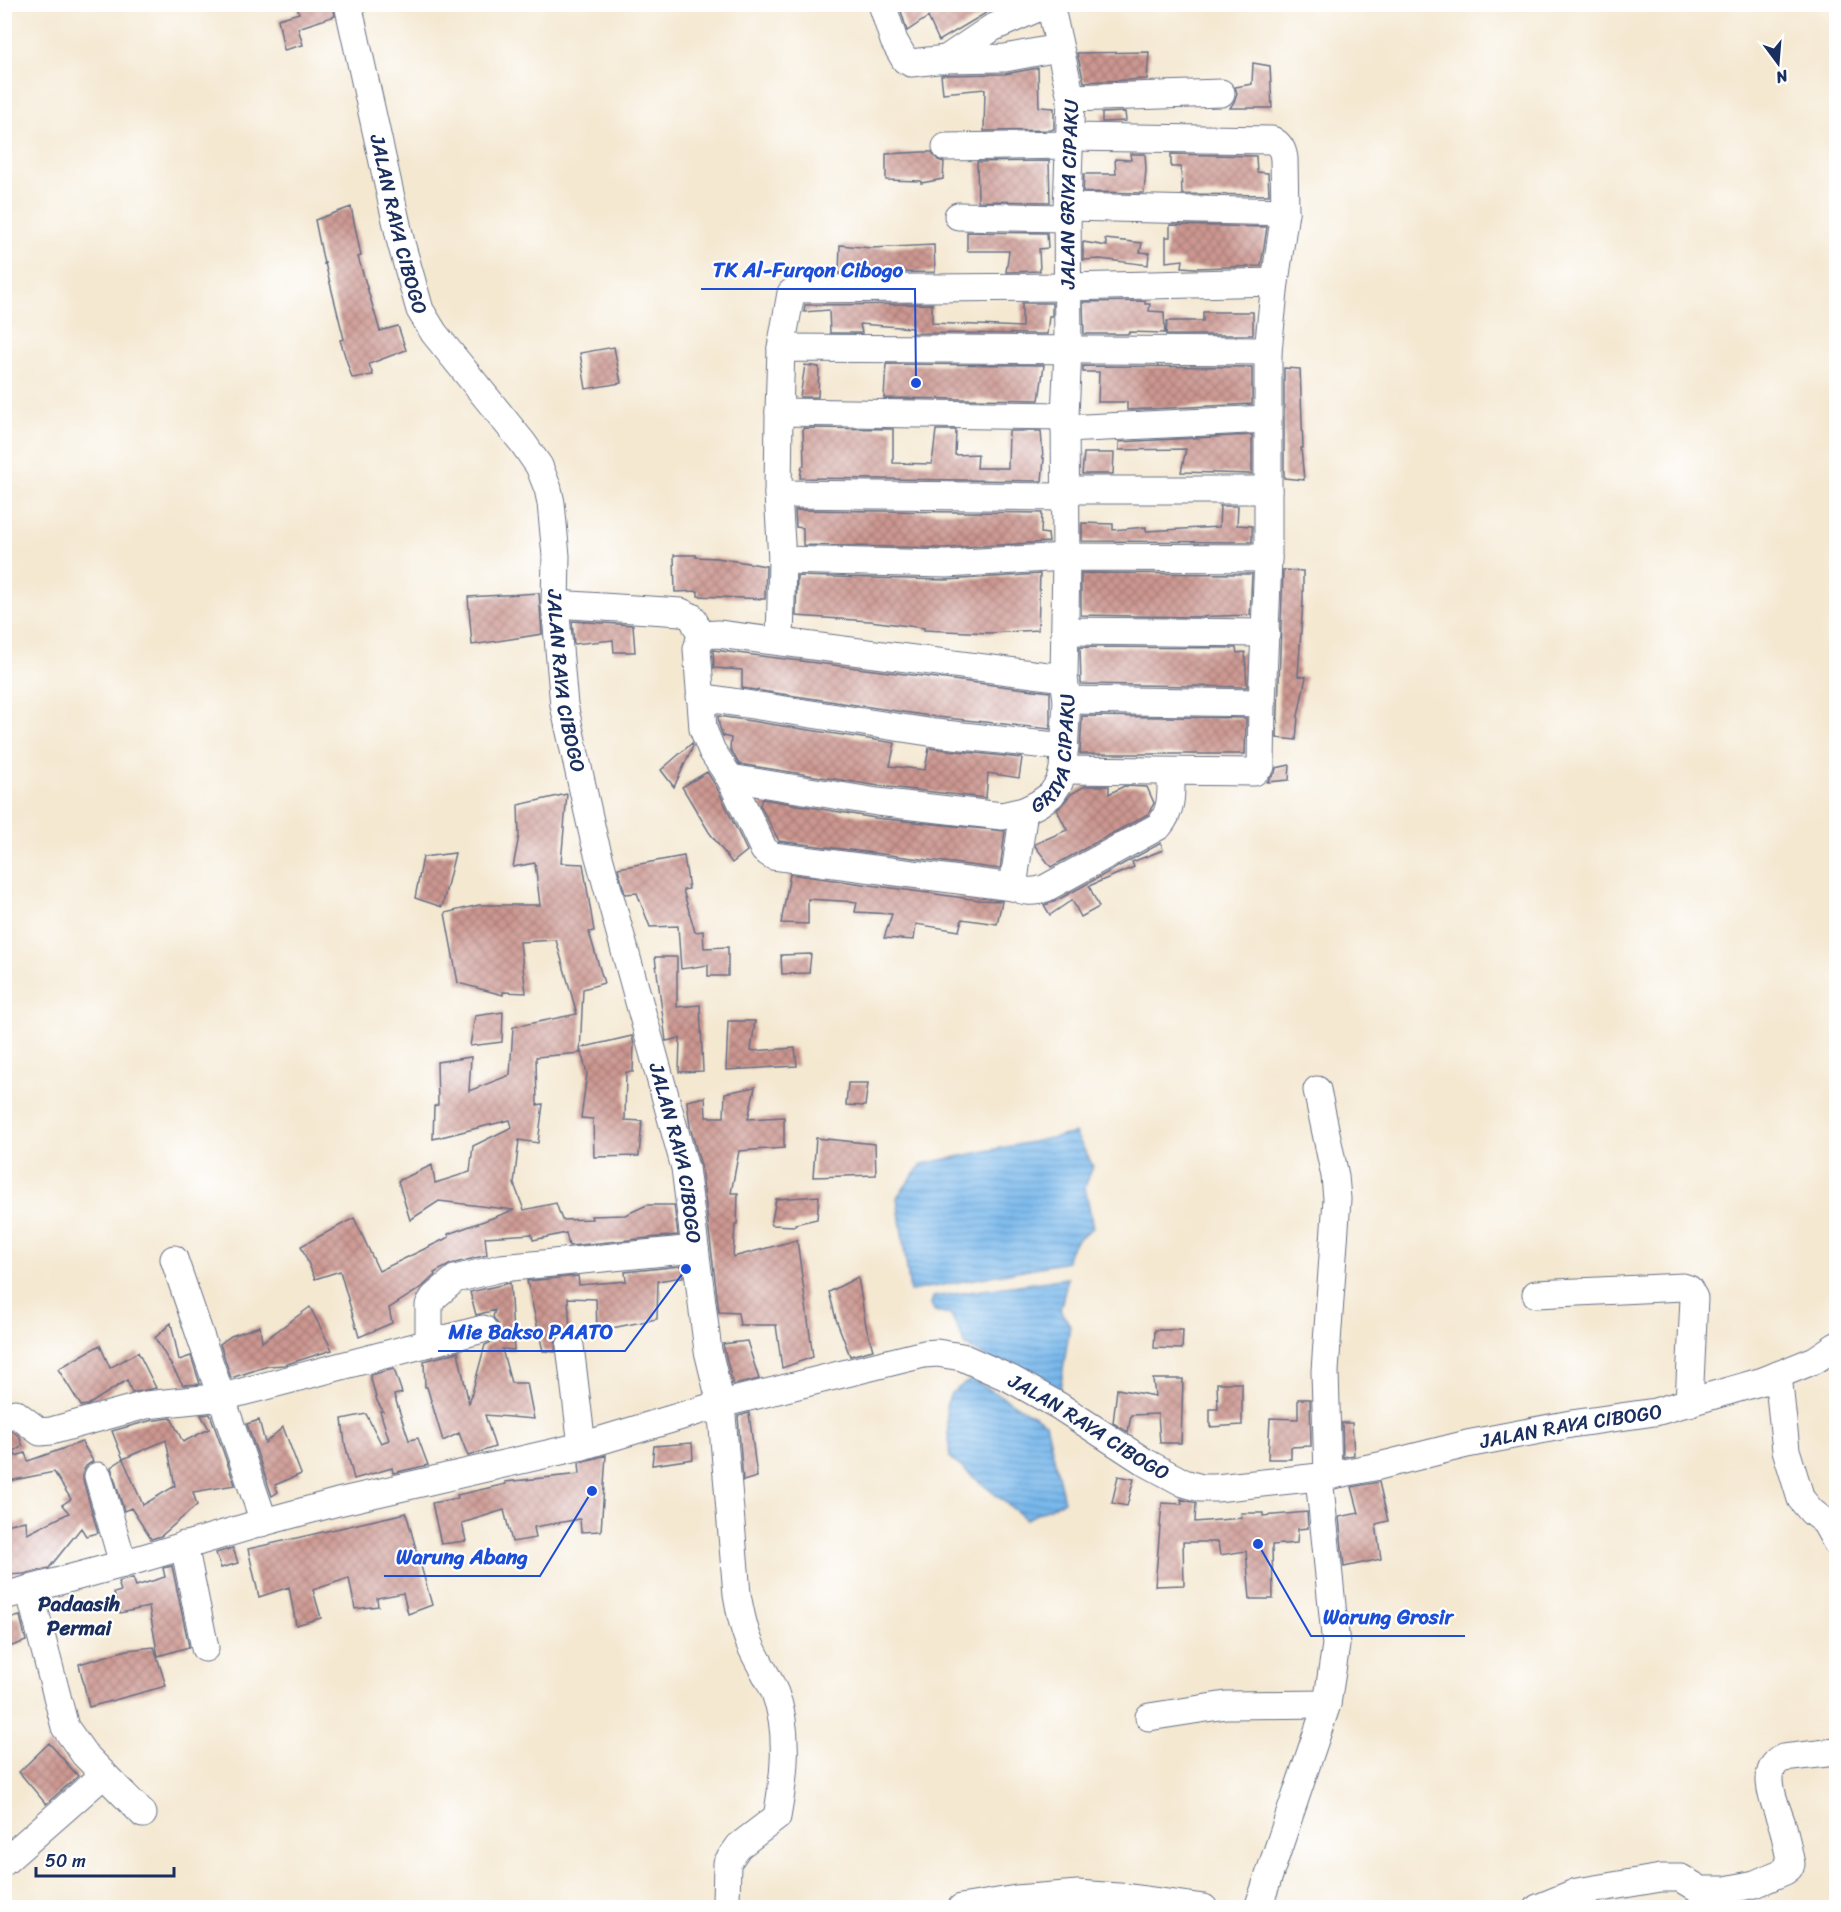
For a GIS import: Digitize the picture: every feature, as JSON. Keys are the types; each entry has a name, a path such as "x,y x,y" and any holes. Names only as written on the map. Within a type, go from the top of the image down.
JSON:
{"street":[{"name":"JALAN RAYA CIBOGO","path":"348,4 401,243 420,310 434,333 503,415 539,466 551,503 555,545 555,604 564,705 575,762 600,861 685,1168 708,1352 721,1404 924,1354 950,1353 1011,1379 1040,1395 1145,1462 1192,1487 1216,1488 1323,1476 1379,1466 1467,1444 1571,1424 1655,1412 1739,1389 1778,1375 1815,1360 1836,1346"},
{"path":"882,4 889,28 905,60 919,63 946,59 1005,58 1058,48"},
{"path":"946,59 992,28 1049,4"},
{"name":"JALAN GRIYA CIPAKU","path":"1049,4 1071,98 1066,213 1068,349 1065,387"},
{"path":"1071,98 1221,93"},
{"path":"700,697 935,733 1064,758 1171,772 1254,772 1261,766 1268,558 1268,351 1285,212 1283,152 1272,140 1069,141 946,147"},
{"path":"958,216 1285,212"},
{"path":"780,641 782,560 778,494 781,348 791,293 797,289 1068,287 1275,282"},
{"path":"781,348 1268,351"},
{"name":"GRIYA CIPAKU","path":"730,778 878,802 1002,816 1024,811 1051,795 1059,783 1064,758 1066,689 1065,387"},
{"path":"779,412 1065,423 1267,419"},
{"path":"778,494 1268,490"},
{"path":"782,560 946,564 1066,558 1268,558"},
{"path":"555,604 681,612 692,617 701,635 697,649 703,729 712,751 730,778 764,850 773,856 1013,887 1028,893 1046,888 1159,826 1165,820 1170,808 1171,772"},
{"path":"1065,631 1266,633"},
{"path":"701,635 718,634 780,641 1066,689 1262,703"},
{"path":"1013,887 1024,811"},
{"path":"1258,1908 1327,1704 1336,1645 1323,1476 1325,1371 1337,1199 1335,1176 1317,1090"},
{"path":"429,1342 429,1305 434,1297 455,1279 501,1268 694,1249"},
{"path":"174,1259 264,1522"},
{"path":"1536,1294 1683,1287 1689,1289 1694,1298 1689,1403"},
{"path":"4,1417 12,1414 19,1415 40,1432 146,1405 223,1397 483,1329"},
{"path":"570,1346 582,1446"},
{"path":"1778,1375 1786,1450 1801,1499 1825,1522 1836,1542"},
{"path":"143,1814 103,1775 75,1743 65,1727 17,1593 338,1502 582,1446 721,1404 741,1618 750,1645 775,1694 780,1709 783,1738 783,1783 777,1817 739,1846 727,1863 726,1902 729,1908"},
{"path":"98,1476 123,1564"},
{"path":"184,1545 205,1648"},
{"path":"1149,1717 1226,1705 1327,1704"},
{"path":"1538,1908 1577,1892 1661,1878 1681,1878 1701,1890 1726,1890 1755,1884 1785,1871 1791,1864 1783,1828 1771,1795 1773,1766 1783,1758 1836,1752"},
{"path":"4,1862 103,1775"},
{"path":"961,1908 1016,1899 1078,1894 1142,1899 1204,1908"}],"water":[{"path":"1075,1133 1093,1166 1085,1187 1093,1228 1072,1246 1067,1262 910,1291 897,1197 922,1164"},
{"path":"1068,1278 1060,1310 1070,1325 1059,1397 966,1346 951,1315 934,1311 931,1304 933,1297"},
{"path":"972,1379 1046,1423 1064,1501 1026,1519 950,1458 946,1406 951,1393"}],"building":[{"path":"296,4 333,4 335,16 298,28 303,45 284,50 278,19 299,13"},
{"path":"899,4 1001,4 939,41 928,17 907,31"},
{"path":"1149,52 1147,79 1084,82 1077,53"},
{"path":"1253,63 1270,66 1272,108 1230,108 1237,93 1235,87 1252,84"},
{"path":"1038,68 1039,107 1054,108 1054,129 1051,130 984,131 985,89 943,93 941,75 1005,74"},
{"path":"1125,112 1126,121 1102,122 1102,113"},
{"path":"932,152 938,160 944,162 943,179 921,183 921,181 886,180 886,154"},
{"path":"1130,154 1145,154 1144,193 1083,192 1084,174 1116,174 1115,159 1131,160"},
{"path":"1171,154 1256,156 1257,172 1268,173 1269,195 1182,194 1181,167 1171,167"},
{"path":"1049,161 1050,202 978,201 977,162"},
{"path":"351,207 361,256 358,257 380,331 398,326 406,350 369,364 373,375 352,378 340,340 344,339 315,220"},
{"path":"1170,225 1267,227 1261,266 1195,268 1182,267 1183,260 1166,262 1166,237 1170,237"},
{"path":"967,232 1047,233 1048,248 1039,249 1040,271 1006,272 1009,251 967,251"},
{"path":"1105,239 1142,243 1140,252 1149,253 1148,265 1100,259 1083,260 1083,242 1107,246"},
{"path":"840,245 871,248 934,245 935,272 839,273"},
{"path":"1145,301 1145,304 1150,304 1149,311 1164,312 1165,333 1084,334 1083,302"},
{"path":"1022,303 1052,303 1052,316 1049,316 1047,334 912,333 912,328 860,324 862,333 830,333 829,310 804,312 805,305 932,304 932,323 1022,327"},
{"path":"1203,312 1253,312 1253,335 1166,335 1167,321 1203,321"},
{"path":"614,347 621,383 586,389 580,353"},
{"path":"886,364 1044,365 1039,400 884,398"},
{"path":"805,365 819,367 818,397 800,397"},
{"path":"1083,366 1252,367 1252,404 1127,410 1127,402 1098,402 1099,372 1083,372"},
{"path":"1284,368 1300,369 1303,448 1301,448 1304,480 1284,478"},
{"path":"803,428 893,429 893,463 932,464 936,430 956,430 955,455 978,454 977,468 1008,468 1009,431 1041,431 1044,458 1042,481 800,478 802,466 804,466"},
{"path":"1252,435 1252,474 1181,472 1186,449 1119,450 1119,442"},
{"path":"1084,453 1114,453 1113,474 1082,474"},
{"path":"1220,506 1238,506 1237,525 1252,526 1252,542 1082,541 1082,523 1113,524 1113,530 1146,527 1146,531 1219,527"},
{"path":"795,510 1042,513 1041,533 1048,534 1049,542 946,548 803,545 803,528 796,527"},
{"path":"674,555 696,555 696,557 766,566 765,599 698,596 698,591 675,592"},
{"path":"1283,570 1303,571 1298,676 1306,677 1296,740 1277,738"},
{"path":"1081,573 1252,574 1250,615 1193,617 1081,615"},
{"path":"1040,574 1038,630 990,633 924,630 924,628 870,621 796,616 797,576 946,580"},
{"path":"539,593 542,634 472,645 468,597"},
{"path":"572,621 633,625 635,652 614,652 613,640 574,644"},
{"path":"1080,647 1236,648 1237,653 1245,652 1247,687 1081,684"},
{"path":"713,650 1050,692 1050,729 937,717 742,688 742,670 714,668"},
{"path":"718,716 895,743 890,766 925,770 929,748 1022,758 1019,778 988,773 986,798 879,786 739,764 730,749 731,738 723,736"},
{"path":"1082,716 1246,718 1245,754 1080,754"},
{"path":"692,743 693,746 674,787 661,770"},
{"path":"1290,765 1289,780 1267,782 1275,773 1276,768"},
{"path":"707,772 747,851 732,863 709,832 682,787"},
{"path":"1085,786 1109,786 1109,794 1124,786 1147,787 1154,803 1148,814 1051,867 1035,844 1067,830 1057,810 1071,794"},
{"path":"567,794 561,863 583,864 594,931 589,932 604,983 583,989 580,1053 536,1057 537,1105 543,1104 538,1143 519,1140 514,1184 524,1210 556,1203 562,1220 625,1215 647,1205 674,1205 678,1235 569,1246 566,1233 533,1240 532,1234 485,1237 487,1255 451,1264 434,1273 435,1275 421,1288 389,1308 392,1323 359,1337 340,1271 315,1279 301,1246 354,1218 379,1271 449,1237 448,1234 514,1210 439,1201 410,1220 398,1181 432,1165 435,1183 470,1172 473,1146 512,1127 510,1120 433,1139 434,1106 438,1105 437,1062 471,1057 469,1091 510,1075 513,1027 577,1014 556,940 520,942 526,993 503,992 503,995 458,983 445,913 479,905 540,905 535,863 513,867 519,836 518,805"},
{"path":"762,799 875,818 1005,831 1000,869 779,841 760,805"},
{"path":"1161,843 1163,850 1132,862 1134,867 1089,886 1099,907 1081,917 1072,900 1050,915 1044,905 1054,902"},
{"path":"455,853 442,907 415,898 423,857"},
{"path":"684,856 689,889 683,890 695,932 703,931 704,948 728,947 728,976 708,976 708,965 681,969 678,926 650,927 637,893 625,894 618,868"},
{"path":"790,874 979,900 1002,901 997,924 962,919 959,931 916,924 914,940 884,938 892,914 855,912 857,902 808,899 808,924 781,923"},
{"path":"811,954 809,973 782,974 781,955"},
{"path":"655,957 677,957 677,1007 700,1005 703,1071 679,1072 680,1038 666,1041"},
{"path":"503,1012 502,1042 470,1046 475,1016"},
{"path":"728,1021 755,1021 751,1051 795,1048 797,1066 726,1070"},
{"path":"632,1036 633,1072 626,1072 625,1120 642,1121 639,1156 594,1157 593,1119 581,1118 587,1073 580,1048"},
{"path":"848,1083 868,1083 865,1106 846,1105"},
{"path":"755,1087 748,1119 784,1117 784,1148 739,1151 731,1193 738,1193 733,1257 797,1240 813,1357 782,1368 776,1325 740,1325 738,1313 719,1312 701,1166 690,1127 687,1101 705,1097 706,1117 724,1117 725,1093"},
{"path":"816,1138 875,1144 876,1175 813,1177"},
{"path":"819,1196 817,1219 795,1224 795,1226 771,1225 776,1199"},
{"path":"681,1266 683,1277 658,1281 657,1319 597,1331 596,1299 568,1298 570,1331 561,1333 556,1339 555,1352 543,1351 527,1281 578,1276 579,1285 626,1281 625,1272"},
{"path":"858,1277 866,1326 873,1350 850,1356 829,1292"},
{"path":"510,1283 514,1350 502,1349 511,1383 527,1383 534,1419 485,1415 495,1447 468,1456 459,1433 443,1441 427,1387 425,1387 424,1361 458,1352 469,1404 485,1345 494,1341 498,1333 498,1324 493,1317 495,1310 476,1315 470,1292"},
{"path":"310,1307 332,1350 231,1378 220,1344 231,1336 260,1326 262,1342"},
{"path":"171,1323 179,1360 191,1356 200,1384 183,1385 155,1338"},
{"path":"1155,1330 1183,1330 1182,1349 1154,1348"},
{"path":"747,1341 759,1379 733,1385 723,1344"},
{"path":"100,1345 110,1368 138,1352 156,1388 132,1393 127,1380 88,1405 81,1406 58,1369"},
{"path":"394,1369 402,1393 394,1395 409,1440 418,1438 428,1465 393,1473 392,1468 354,1479 345,1444 342,1419 366,1414 381,1443 389,1440 380,1411 383,1411 377,1401 370,1375"},
{"path":"1153,1379 1183,1379 1181,1443 1160,1443 1158,1414 1131,1415 1128,1432 1113,1423 1117,1389 1155,1396"},
{"path":"1217,1383 1242,1383 1242,1425 1210,1427 1210,1409 1218,1409"},
{"path":"1298,1399 1310,1399 1311,1446 1291,1447 1291,1459 1268,1459 1270,1418 1298,1419"},
{"path":"749,1413 757,1477 743,1481 738,1416"},
{"path":"210,1414 235,1485 193,1492 197,1505 161,1536 151,1539 131,1508 124,1511 111,1467 123,1459 112,1431 149,1421 171,1418 183,1442 209,1429 201,1415","holes":["166,1440 175,1486 143,1505 123,1459"]},
{"path":"259,1420 265,1443 283,1427 301,1474 275,1485 278,1492 272,1496 247,1424"},
{"path":"1342,1423 1352,1423 1354,1455 1343,1457"},
{"path":"12,1431 19,1436 23,1446 14,1451 16,1456 25,1453 28,1461 82,1442 93,1461 86,1466 83,1480 98,1533 86,1536 81,1528 49,1568 24,1574 4,1575 4,1525 26,1521 27,1534 69,1513 62,1505 71,1499 54,1472 4,1482 4,1432"},
{"path":"692,1443 693,1459 652,1465 654,1446"},
{"path":"606,1455 601,1531 581,1532 580,1519 534,1527 536,1538 512,1542 504,1510 462,1523 466,1541 441,1544 432,1503 458,1498 457,1495 506,1484 505,1482 580,1474 579,1463"},
{"path":"1118,1476 1134,1479 1127,1506 1112,1503"},
{"path":"1379,1482 1388,1521 1376,1524 1381,1559 1344,1567 1339,1517 1359,1513 1352,1487"},
{"path":"1181,1499 1196,1503 1195,1522 1242,1518 1241,1513 1263,1513 1263,1516 1307,1512 1308,1528 1298,1529 1297,1543 1272,1545 1273,1599 1250,1599 1246,1551 1220,1555 1218,1542 1183,1542 1184,1585 1155,1586 1162,1503 1182,1504"},
{"path":"406,1513 432,1605 408,1614 403,1593 377,1598 378,1606 355,1609 349,1578 313,1590 321,1618 296,1625 289,1587 259,1597 248,1549"},
{"path":"233,1548 238,1563 221,1568 216,1553"},
{"path":"172,1566 189,1647 158,1656 149,1607 120,1613 114,1593 121,1591 118,1582 133,1578 136,1586 165,1577 163,1568"},
{"path":"20,1616 26,1641 4,1649 4,1620"},
{"path":"154,1647 166,1686 89,1707 79,1664 127,1650"},
{"path":"49,1743 78,1776 46,1804 19,1772"}],"place":[{"name":"TK Al-Furqon Cibogo","path":"916,383"},
{"name":"Mie Bakso PAATO","path":"686,1269"},
{"name":"Warung Abang","path":"592,1491"},
{"name":"Warung Grosir","path":"1258,1544"}],"district":[{"name":"Padaasih Permai","path":"79,1616"}]}
